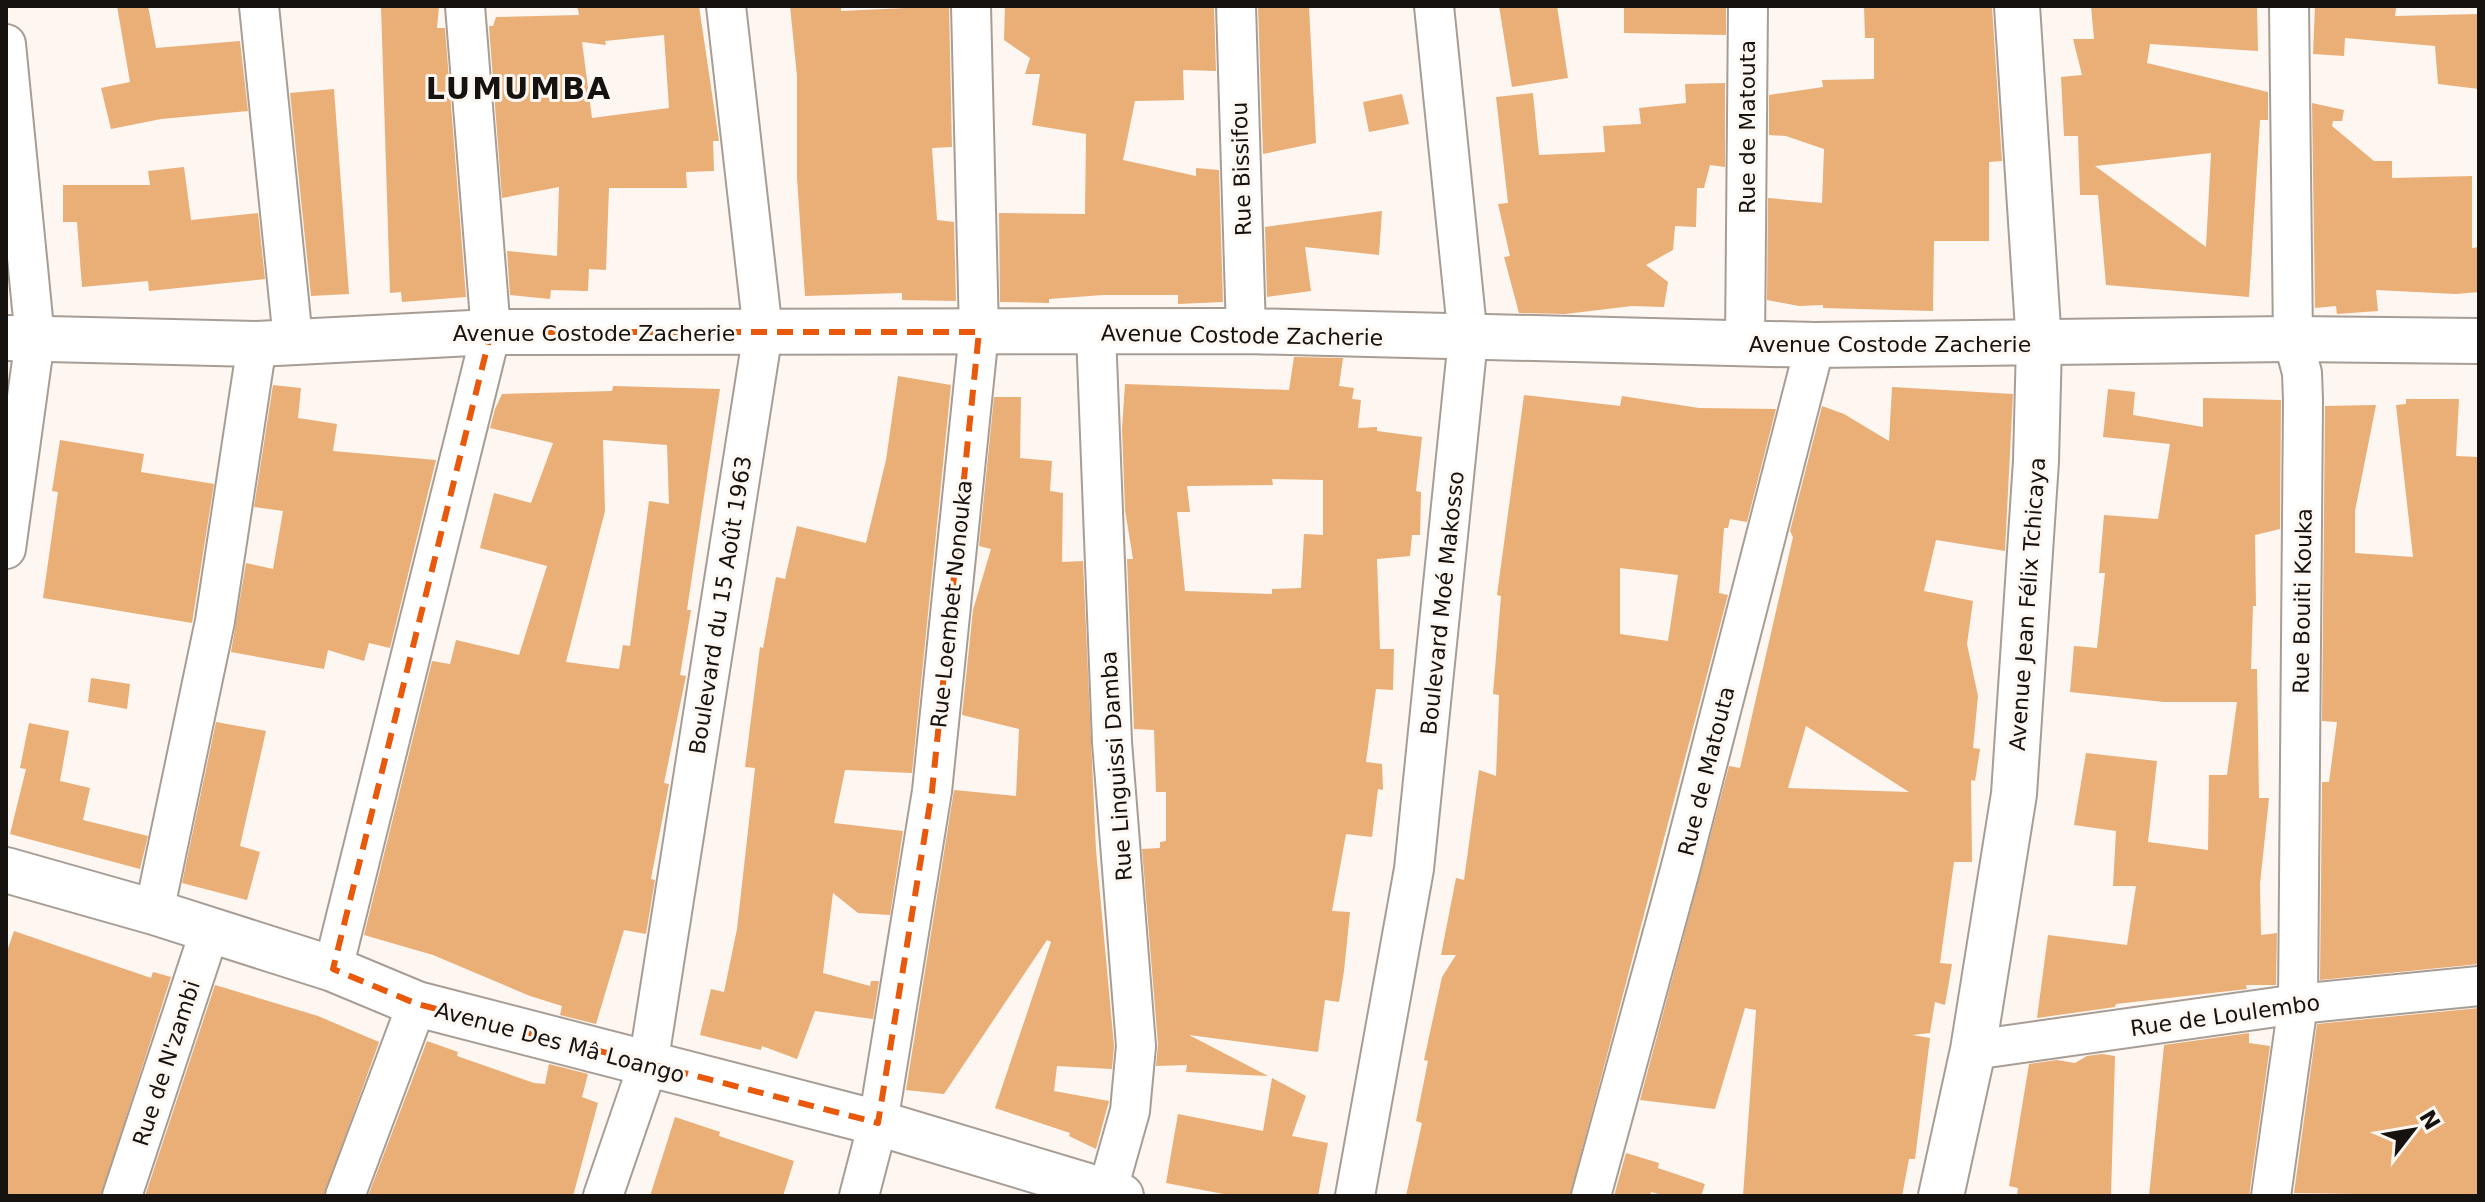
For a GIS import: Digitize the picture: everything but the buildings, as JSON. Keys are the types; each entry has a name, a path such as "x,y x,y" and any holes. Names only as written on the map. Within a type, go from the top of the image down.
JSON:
{"street":[{"path":"154,912 275,342 259,6"},
{"path":"333,969 491,332 465,6"},
{"name":"Boulevard du 15 Août 1963","path":"603,1196 648,1065 763,332 726,6"},
{"name":"Rue Loembet Nonouka","path":"859,1196 878,1123 932,791 979,332 971,6"},
{"name":"Rue Bissifou","path":"1236,6 1246,331"},
{"name":"Boulevard Moé Makosso","path":"1355,1196 1414,869 1468,339 1434,6"},
{"name":"Rue de Matouta","path":"1745,344 1748,6"},
{"name":"Avenue Jean Félix Tchicaya","path":"1941,1196 1973,1050 2014,794 2036,461 2039,344 2017,6"},
{"name":"Rue Bouiti Kouka","path":"2271,1196 2298,1004 2303,400 2302,373 2293,339 2289,6"},
{"path":"6,44 21,338 6,549"},
{"name":"Avenue Costode Zacherie","path":"21,338 275,342 491,332 1246,331 1468,339 1815,345 2293,339 2479,341"},
{"name":"Rue Linguissi Damba","path":"1096,333 1112,742 1136,1046 1130,1111 1111,1195"},
{"name":"Rue de Matouta","path":"1591,1196 1680,870 1815,345"},
{"name":"Avenue Des Mâ Loango","path":"6,870 154,912 333,969 417,1004 878,1123 1111,1195"},
{"name":"Rue de N'zambi","path":"122,1196 210,930"},
{"name":"Rue de Loulembo","path":"1973,1050 2298,1004 2479,986"},
{"path":"345,1196 417,1004"}],"highlighted area":[{"path":"491,332 979,332 932,791 878,1123 417,1004 333,969"}],"district":[{"name":"LUMUMBA","path":"519,89"}]}
